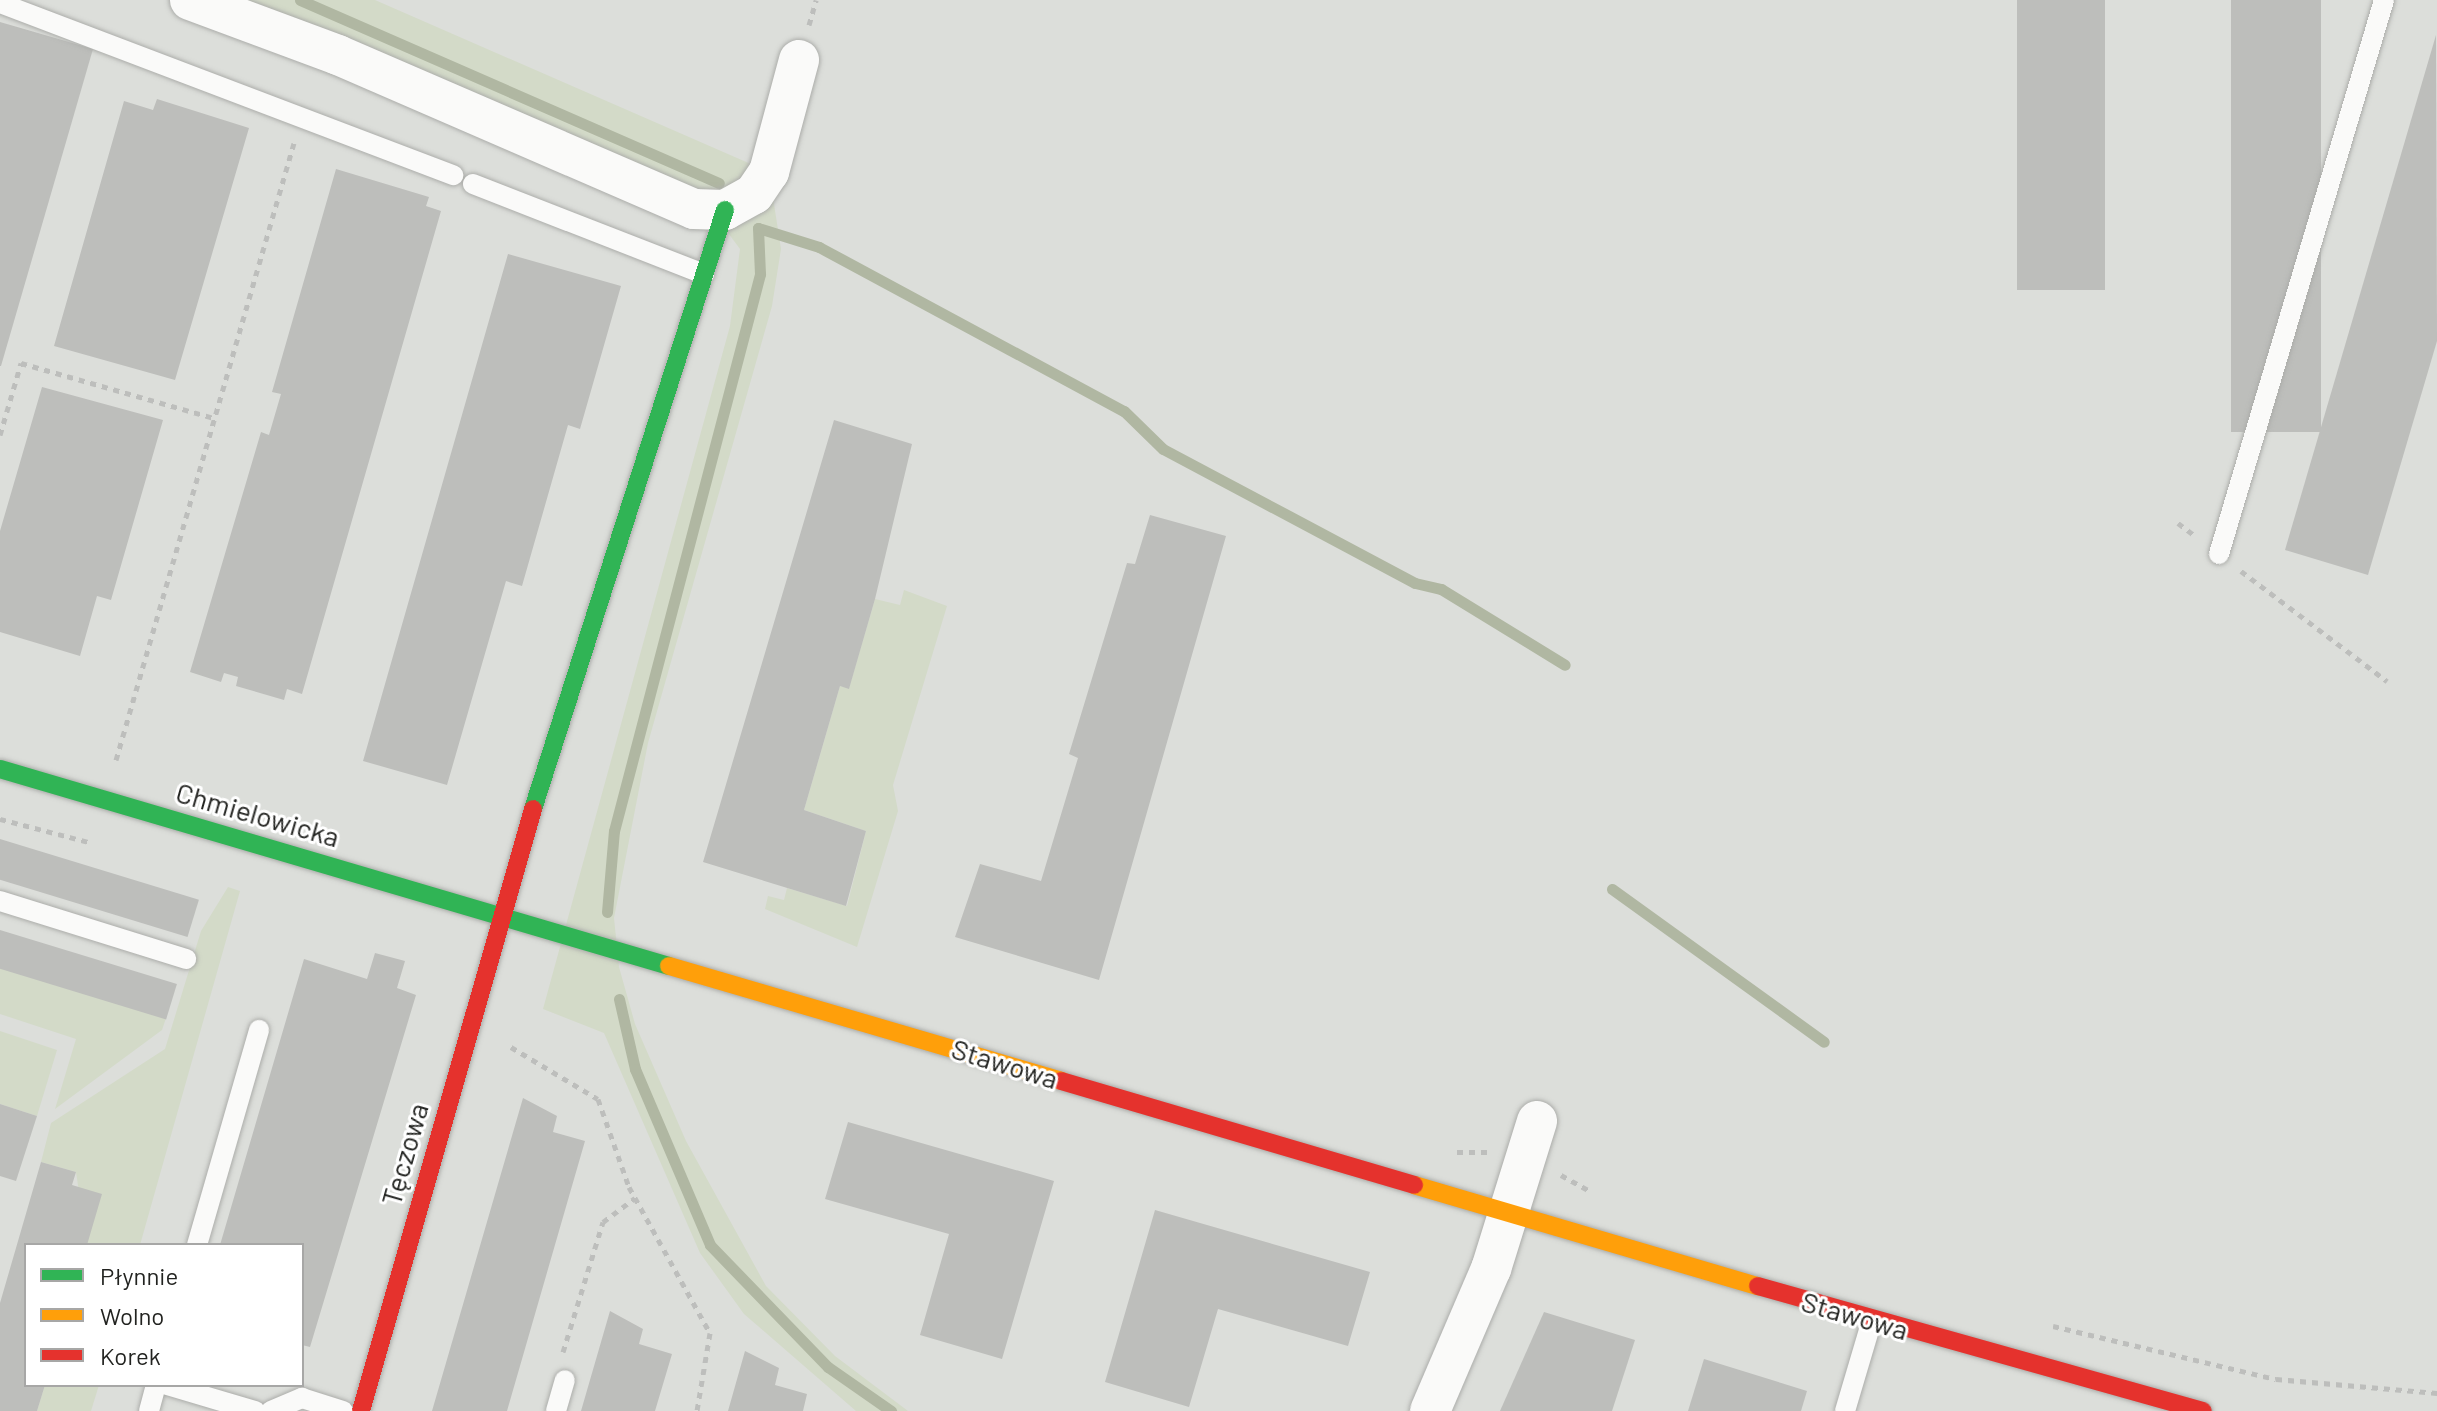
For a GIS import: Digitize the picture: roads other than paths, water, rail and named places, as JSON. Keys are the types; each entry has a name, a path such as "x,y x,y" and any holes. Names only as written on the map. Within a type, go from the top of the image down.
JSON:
{"street":[{"path":"190,0 338,55 632,185 694,209 725,210 754,194 769,172 799,60"},
{"name":"Tęczowa","path":"361,1411 500,913 725,210"},
{"name":"Chmielowicka","path":"0,769 500,913"},
{"name":"Stawowa","path":"500,913 2162,1408 2203,1411"},
{"path":"1430,1411 1509,1213 1537,1121"}],"lane":[{"path":"2219,554 2384,0"},
{"path":"0,3 302,114 453,175"},
{"path":"473,184 704,274"},
{"path":"0,901 186,959"},
{"path":"198,1243 259,1030"},
{"path":"1845,1411 1872,1320"},
{"path":"556,1411 565,1380"},
{"path":"149,1411 155,1387"},
{"path":"174,1387 255,1411"},
{"path":"271,1411 298,1391 343,1411"}],"waterway":[{"path":"300,0 719,183"},
{"path":"607,912 614,831 760,274 758,228 819,247 1124,411 1163,449 1415,583 1441,589 1565,665"},
{"path":"1612,889 1824,1042"},
{"path":"619,999 635,1069 710,1245 828,1367 891,1411"}]}
